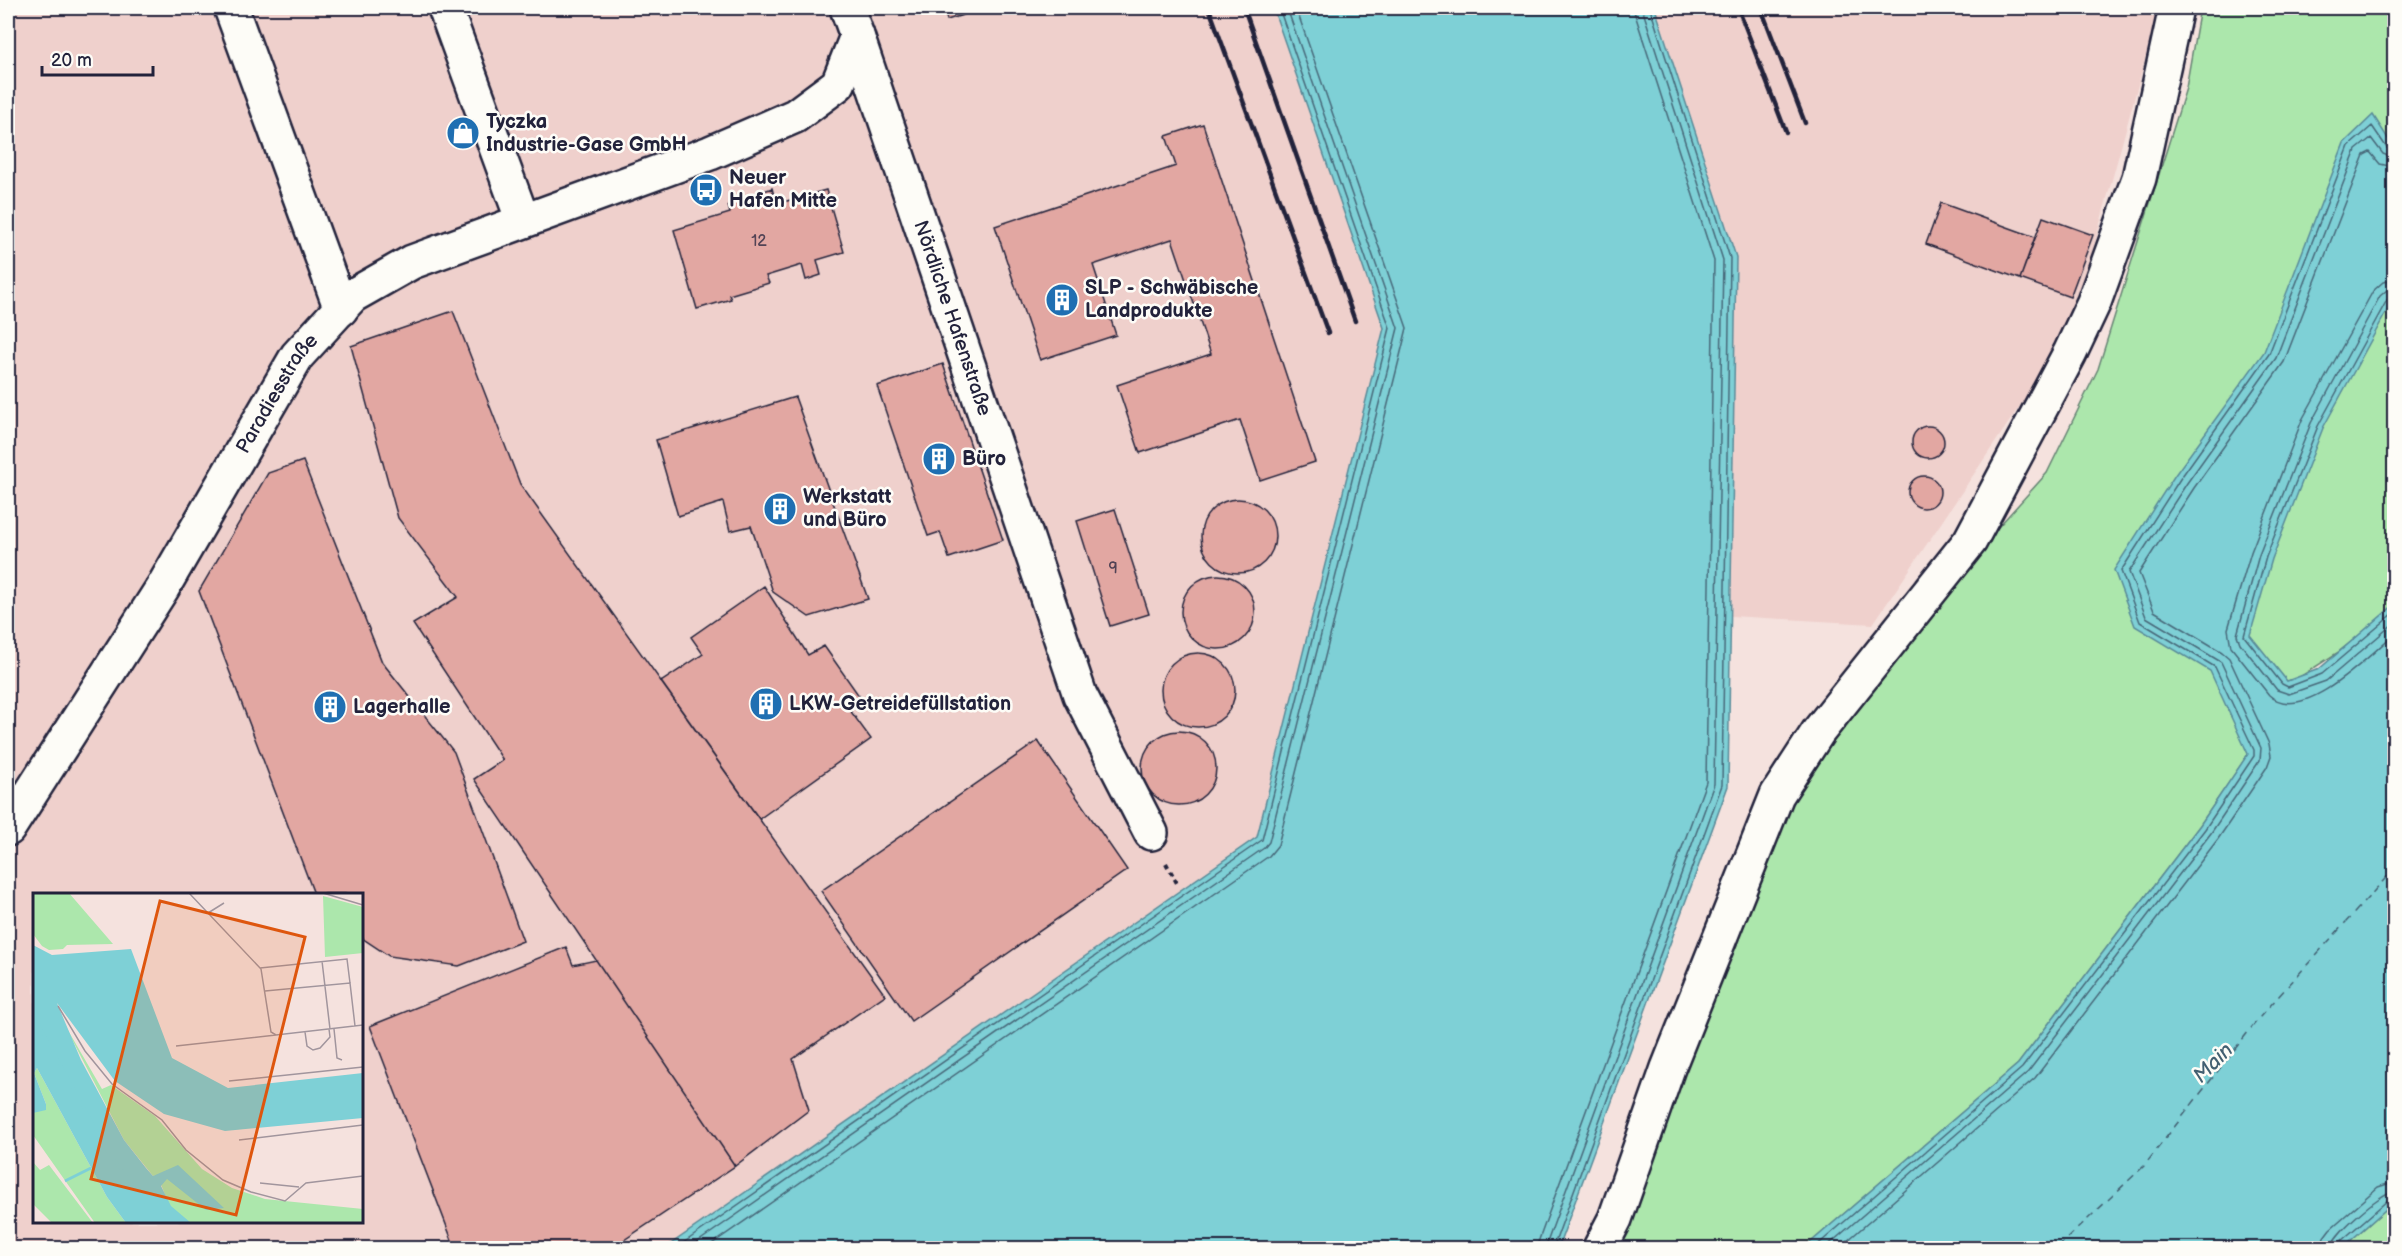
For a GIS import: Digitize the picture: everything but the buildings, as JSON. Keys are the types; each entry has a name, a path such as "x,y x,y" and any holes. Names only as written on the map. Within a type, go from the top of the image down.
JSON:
{"street":[{"path":"231,8 341,309"},
{"path":"445,8 523,221"},
{"path":"1600,1248 1615,1219 1668,1068 1777,795 1818,732 1970,541 2070,353 2094,302 2139,178 2176,8"},
{"name":"Nördliche Hafenstraße","path":"710,153 795,116 838,84 852,22"},
{"name":"Nördliche Hafenstraße","path":"852,22 1080,695 1151,832"},
{"name":"Paradiesstraße","path":"8,829 163,587 297,356 352,296 412,262 710,153"}],"shaded area":[{"path":"8,8 1273,8 1384,328 1257,837 665,1248 8,1248"},
{"path":"1655,8 2159,8 2071,330 1873,624 1731,616 1736,257"}],"green space":[{"path":"2200,8 2394,8 2394,153 2212,670 2249,753 2200,825 2018,1064 1804,1248 1613,1248 1677,1059 1794,791 1833,734 1981,546 2047,473 2098,369 2186,88"},
{"path":"2394,263 2394,608 2337,653 2286,686 2249,653 2242,569"},
{"path":"2394,1202 2394,1248 2342,1248"}],"water":[{"path":"1273,8 1655,8 1736,257 1728,786 1558,1248 665,1248 1257,837 1384,328"},
{"name":"Main","path":"2373,115 2394,148 2394,298 2323,428 2272,559 2250,635 2287,681 2319,669 2394,605 2394,1202 2342,1248 1804,1248 2018,1064 2200,825 2248,754 2210,671 2135,626 2114,570 2175,475 2264,352 2344,143"}],"ferry route":[{"path":"2057,1248 2144,1166 2259,1018 2394,869"}],"railway":[{"path":"1209,8 1328,333"},
{"path":"1244,8 1355,321"},
{"path":"1738,8 1786,132"},
{"path":"1761,8 1805,123"}],"place":[{"name":"Tyczka Industrie-Gase GmbH","path":"463,133"},
{"name":"Neuer Hafen Mitte","path":"706,190"},
{"name":"SLP - Schwäbische Landprodukte","path":"1062,300"},
{"name":"Büro","path":"939,459"},
{"name":"Werkstatt und Büro","path":"780,509"},
{"name":"LKW-Getreidefüllstation","path":"766,704"},
{"name":"Lagerhalle","path":"330,707"}]}
